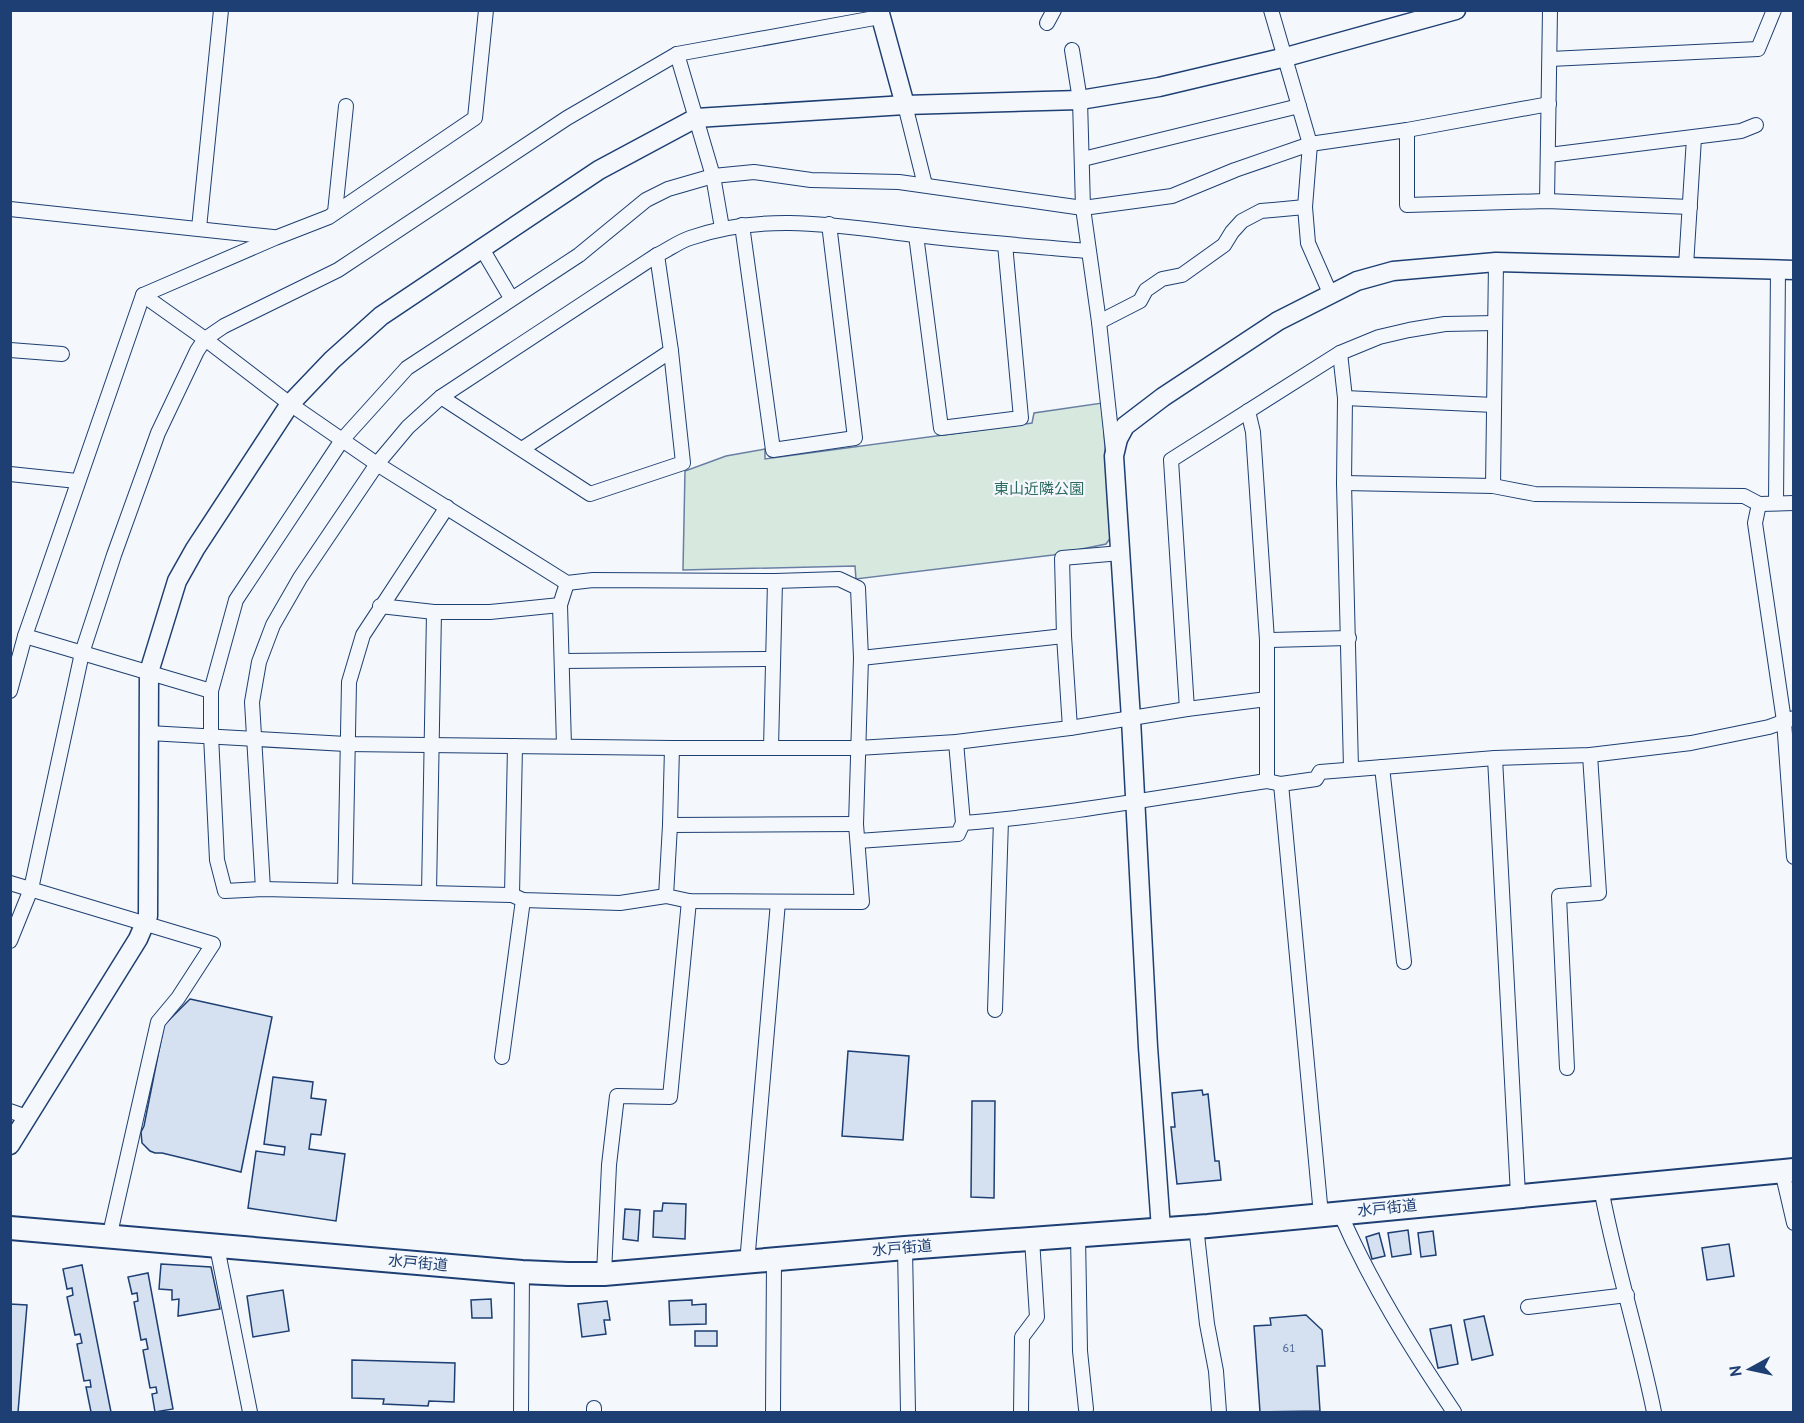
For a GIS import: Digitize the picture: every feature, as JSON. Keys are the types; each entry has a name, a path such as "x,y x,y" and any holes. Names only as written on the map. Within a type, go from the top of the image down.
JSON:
{"main road":[{"name":"水戸街道","path":"10,1228 522,1272 604,1274 905,1248 1196,1227 1788,1171"}],"street":[{"path":"199,228 221,10"},
{"path":"10,691 15,652 25,636 143,295 328,217 475,118 486,10"},
{"path":"1270,10 1286,57 1310,144 1305,207 1308,243 1330,293"},
{"path":"10,1145 19,1114 138,939 148,916 149,672 177,581 195,549 290,404 332,360 381,316 599,170 696,118 905,105 1080,100 1159,87 1286,57 1456,10"},
{"path":"1547,201 1550,10"},
{"path":"1550,58 1758,49 1774,10"},
{"path":"10,941 31,889 82,653 158,433 205,339 224,326 338,270 567,118 677,54 879,14 925,185"},
{"path":"1072,50 1080,100 1083,208 1099,322 1121,553 1161,1229"},
{"path":"677,54 713,176 722,228"},
{"path":"143,295 290,404 342,440 377,464 567,583 593,580 839,579 858,588 861,658 856,824 862,902 689,901 666,896 620,903 429,893 263,889 225,891 217,860 211,691 236,600 342,440 407,368 579,255 646,200 668,189 713,176 754,172 811,180 899,182 1083,208 1172,196 1235,170 1310,144 1407,130 1549,104"},
{"path":"335,212 346,106"},
{"path":"1083,159 1299,106"},
{"path":"1549,155 1694,138 1741,131 1756,125"},
{"path":"1407,130 1407,205 1547,201 1690,207"},
{"path":"1686,266 1694,138"},
{"path":"1099,322 1140,301 1146,290 1162,279 1182,275 1224,245 1242,221 1261,211 1305,207"},
{"path":"10,209 275,238"},
{"path":"263,889 252,702 259,662 273,625 300,578 377,464 408,427 441,397 657,255 687,239 722,228 789,222 829,224 916,235 1088,251"},
{"path":"742,225 773,450 855,438 829,224"},
{"path":"916,235 941,428 1021,418 1005,244"},
{"path":"481,247 511,298"},
{"path":"441,397 590,494 683,463 671,351 657,255"},
{"path":"1493,486 1496,262"},
{"path":"1113,456 1125,426 1278,321 1357,281 1393,271 1496,262 1786,270 1776,502"},
{"path":"1187,709 1171,460 1340,353 1379,338 1409,330 1445,324 1495,323"},
{"path":"10,350 62,354"},
{"path":"522,449 671,351"},
{"path":"1340,353 1345,398 1344,483 1351,768"},
{"path":"1345,398 1494,405"},
{"path":"1248,411 1253,432 1267,640 1267,781"},
{"path":"10,474 78,481"},
{"path":"1344,483 1493,486 1535,494 1744,496 1759,504 1794,503"},
{"path":"1759,504 1755,523 1789,720 1794,856"},
{"path":"345,891 346,744 349,682 363,635 447,507"},
{"path":"1070,728 1062,558 1121,553"},
{"path":"771,748 775,581"},
{"path":"564,746 560,605 567,583"},
{"path":"380,606 434,612 490,612 560,605"},
{"path":"429,893 434,612"},
{"path":"25,636 211,691"},
{"path":"861,658 1064,636"},
{"path":"1267,640 1349,638"},
{"path":"563,661 772,659"},
{"path":"149,734 211,735 346,744 858,748 956,742 1267,699"},
{"path":"963,824 1069,812 1134,800 1267,781 1281,784 1316,779 1320,772 1351,768 1495,758 1590,755 1691,743 1768,727 1789,720"},
{"path":"858,841 958,834 963,824 956,742"},
{"path":"502,1057 517,897 515,746"},
{"path":"666,896 672,748"},
{"path":"1567,1068 1559,896 1599,892 1590,755"},
{"path":"1495,758 1518,1195"},
{"path":"1382,766 1404,962"},
{"path":"1281,784 1331,1214 1391,1315 1454,1413"},
{"path":"995,1010 1001,820"},
{"path":"670,825 856,824"},
{"path":"10,883 213,944 178,998 158,1022 109,1238"},
{"path":"604,1274 609,1165 617,1096 670,1097 689,901"},
{"path":"747,1263 778,902"},
{"path":"1788,1171 1794,1223"},
{"path":"1601,1188 1612,1247 1627,1295 1654,1413"},
{"path":"1196,1227 1207,1324 1216,1371 1219,1413"},
{"path":"1078,1235 1080,1352 1086,1409"},
{"path":"1021,1413 1022,1337 1037,1317 1032,1239"},
{"path":"218,1247 250,1413"},
{"path":"905,1248 908,1413"},
{"path":"773,1413 774,1260"},
{"path":"521,1413 522,1272"},
{"path":"1528,1307 1627,1295"}],"green space":[{"name":"東山近隣公園","path":"1102,403 1111,537 1106,544 1053,555 856,579 855,566 683,570 685,471 726,456 765,449 765,459 1032,423 1034,413"}],"building":[{"path":"190,999 272,1017 241,1172 155,1153 142,1143 141,1132 164,1025"},
{"path":"848,1051 909,1056 903,1140 842,1136"},
{"path":"273,1077 313,1082 311,1098 326,1100 321,1135 311,1134 309,1149 345,1154 336,1221 248,1208 256,1151 284,1155 285,1147 264,1144"},
{"path":"1202,1090 1203,1095 1208,1094 1215,1161 1219,1161 1221,1180 1177,1184 1171,1127 1175,1127 1172,1093"},
{"path":"972,1101 995,1101 994,1198 971,1197"},
{"path":"663,1203 686,1204 685,1239 653,1237 654,1211 662,1211"},
{"path":"625,1209 640,1210 638,1241 623,1239"},
{"path":"1408,1230 1411,1254 1392,1257 1388,1233"},
{"path":"1433,1231 1436,1255 1421,1257 1418,1233"},
{"path":"1379,1233 1385,1256 1372,1259 1366,1237"},
{"path":"1729,1244 1734,1276 1707,1280 1702,1248"},
{"path":"161,1264 211,1267 220,1309 178,1316 179,1299 172,1300 172,1290 159,1289"},
{"path":"82,1265 111,1412 91,1412 86,1387 91,1387 90,1380 84,1381 77,1344 82,1343 80,1334 75,1335 67,1297 73,1295 72,1288 67,1289 63,1269"},
{"path":"148,1273 173,1409 155,1412 152,1394 157,1393 156,1387 150,1388 143,1350 148,1349 146,1339 141,1340 134,1302 138,1301 137,1293 132,1294 128,1277"},
{"path":"283,1290 289,1331 253,1337 247,1296"},
{"path":"491,1299 492,1318 472,1318 471,1300"},
{"path":"692,1300 692,1305 706,1304 706,1324 670,1325 669,1301"},
{"path":"607,1301 610,1320 604,1320 606,1334 582,1337 578,1304"},
{"path":"10,1304 27,1305 18,1412 10,1412"},
{"path":"1306,1315 1322,1330 1325,1366 1317,1366 1320,1411 1260,1412 1254,1326 1271,1325 1270,1318"},
{"path":"1484,1316 1493,1355 1472,1360 1464,1320"},
{"path":"1451,1325 1458,1364 1438,1368 1430,1329"},
{"path":"695,1331 717,1331 717,1346 695,1346"},
{"path":"352,1360 455,1363 454,1402 429,1401 428,1406 383,1404 384,1399 352,1398"}]}
